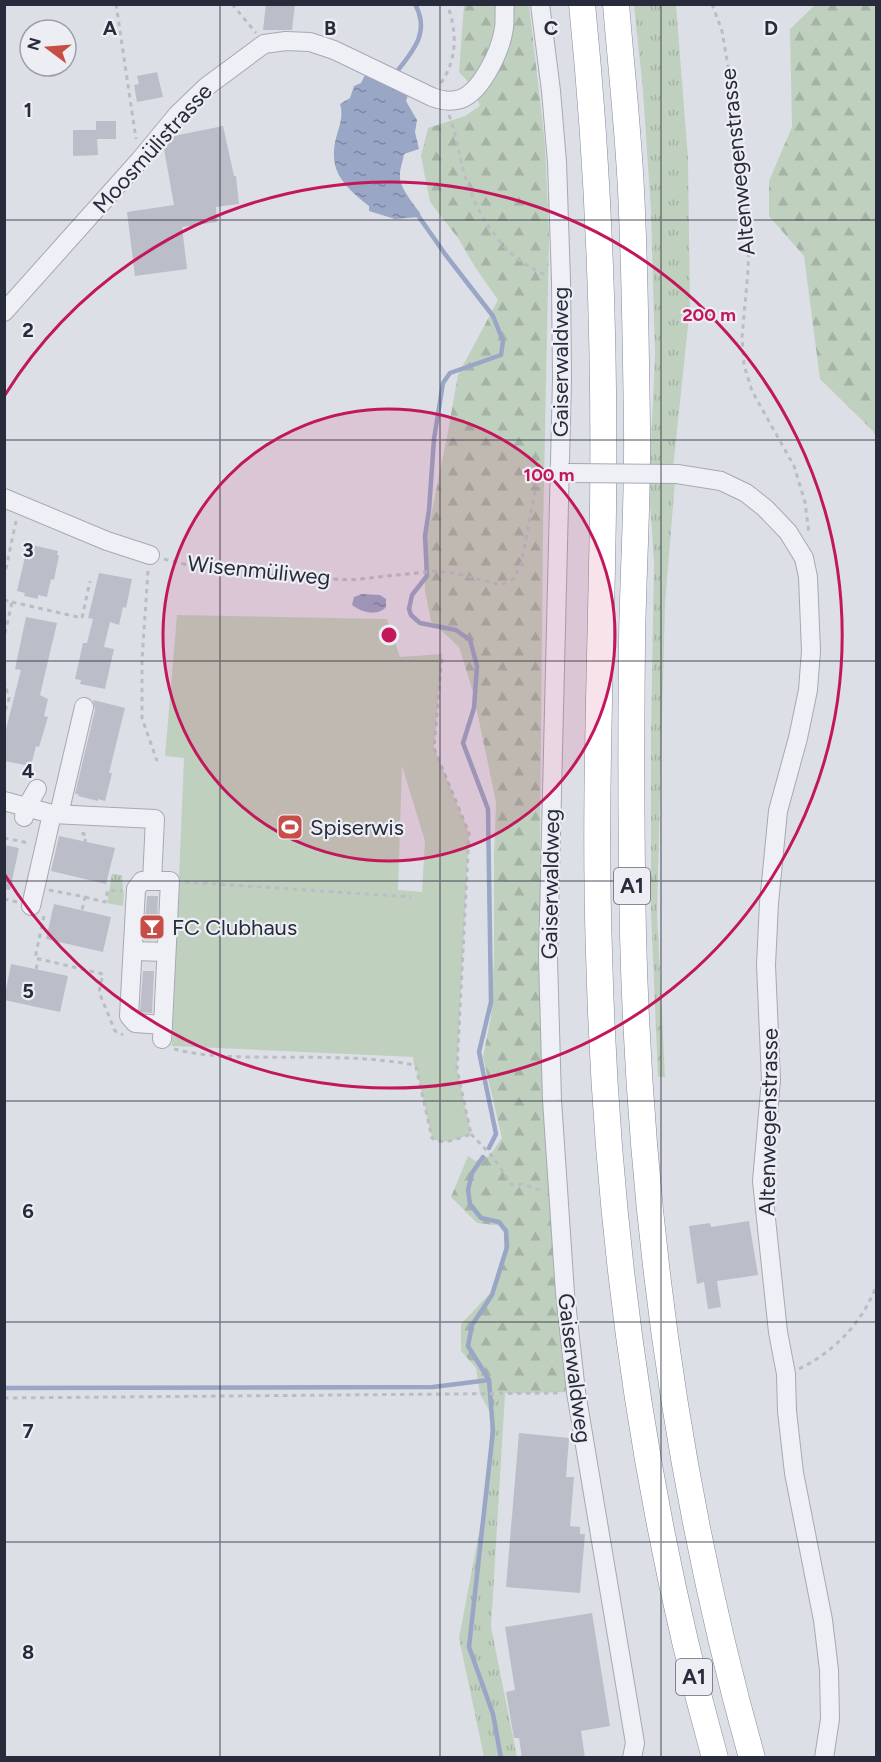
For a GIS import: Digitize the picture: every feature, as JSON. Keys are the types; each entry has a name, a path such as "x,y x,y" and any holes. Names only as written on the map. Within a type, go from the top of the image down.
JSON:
{"highway":[{"name":"A1","path":"582,4 594,137 602,298 603,509 598,949 606,1110 622,1276 645,1436 682,1628 715,1758"},
{"name":"A1","path":"615,4 631,189 636,374 632,847 633,937 641,1105 657,1268 678,1417 709,1578 752,1758"}],"street":[{"path":"264,44 310,42 334,50 431,96 458,100 469,94 482,81 497,53 504,30 505,4"},
{"name":"Gaiserwaldweg","path":"540,4 556,150 561,280 562,471 549,958 552,1100 565,1293 576,1392 635,1743 632,1758"},
{"name":"Moosmülistrasse","path":"4,312 139,161 177,115 206,87 264,44"},
{"name":"Altenwegenstrasse","path":"562,471 678,474 721,482 746,493 765,508 788,532 804,558 808,577 810,673 798,738 778,811 769,903 766,965 771,1080 762,1181 778,1332 786,1374 787,1411 795,1481 823,1620 829,1670 830,1719 824,1758"},
{"path":"12,502 106,541 150,555"},
{"path":"31,906 45,846 84,706"},
{"path":"25,814 37,789"},
{"path":"4,801 25,814 154,819 161,881 166,952 162,1032 131,1020 136,890 142,881 161,881"},
{"path":"133,951 166,952"}],"path":[{"path":"116,4 139,161"},
{"path":"232,4 264,44"},
{"path":"447,4 454,25 454,49 445,77 431,96 454,128 468,187 479,210 499,240 524,264 554,280 561,280"},
{"name":"Altenwegenstrasse","path":"712,4 722,31 728,66 749,231 742,337 744,365 752,391 794,466 805,502 810,540 804,558"},
{"name":"Wisenmüliweg","path":"150,555 188,565 240,573 350,580 435,571 454,573 501,585 513,579 520,565 536,486 541,474 547,470 562,471"},
{"path":"4,578 12,502"},
{"path":"150,555 142,660 142,718 158,761"},
{"path":"4,600 82,618 90,581"},
{"path":"4,638 12,602"},
{"path":"442,654 434,748 469,833 457,1069 471,1134 492,1155 512,1185 522,1184 552,1195 558,1194"},
{"path":"4,680 9,699 4,713"},
{"path":"4,838 45,846"},
{"path":"161,881 411,897"},
{"path":"35,887 105,902 108,890 123,891"},
{"path":"82,910 85,897"},
{"path":"31,906 44,916 35,958 103,974 99,992 115,1030"},
{"path":"36,969 39,959"},
{"path":"162,1032 170,1048 190,1054 385,1060 414,1065 432,1138 446,1142 471,1134"},
{"path":"786,1374 820,1358 849,1333 869,1305 876,1287"},
{"path":"4,1398 576,1392"}],"green space":[{"path":"816,4 876,5 876,437 873,431 820,379 804,256 769,216 769,181 792,127 790,29"},
{"path":"464,5 529,5 545,144 549,236 540,834 544,1082 557,1291 565,1377 569,1392 480,1394 476,1368 461,1351 461,1324 495,1288 504,1253 504,1226 477,1223 451,1197 468,1156 475,1161 489,1156 502,1138 483,1057 491,1016 494,959 496,802 473,692 459,647 431,621 425,591 424,550 458,375 498,300 458,238 430,202 421,156 428,128 465,116 480,106 472,86 459,72"},
{"path":"634,5 676,5 688,158 690,306 672,478 675,481 665,604 657,911 665,1077 658,1077 651,912 654,563 649,486 655,355 651,211 643,91"},
{"name":"Spiserwis","path":"177,615 387,619 400,657 442,654 434,748 469,833 457,1069 471,1134 446,1141 432,1138 413,1057 172,1046 184,758 165,756","holes":["402,766 425,841 422,892 398,890"]},
{"path":"112,874 122,875 123,906 107,903"},
{"path":"480,1394 505,1394 491,1627 517,1757 484,1757 459,1638 487,1491 491,1414"}],"water":[{"path":"365,75 408,95 406,101 417,120 415,132 419,149 404,154 400,179 420,213 420,217 395,219 369,211 369,206 338,174 334,155 341,118 340,104 350,98 354,86 361,83"},
{"path":"362,594 380,595 386,599 386,607 374,613 356,608 352,605 354,597"}],"building":[{"path":"266,4 295,4 292,30 263,30"},
{"path":"157,72 163,97 137,102 134,85 139,84 137,76"},
{"path":"96,121 116,121 116,139 97,139 98,155 73,156 73,130 96,130"},
{"path":"223,126 234,176 236,176 239,204 216,207 217,222 182,227 187,269 135,276 127,212 174,205 164,149 174,136"},
{"path":"28,544 58,551 54,580 51,579 47,597 38,595 38,599 24,596 25,593 17,591"},
{"path":"99,573 132,579 126,608 123,607 119,625 110,622 104,647 114,649 105,689 80,684 81,680 75,679 83,643 87,643 93,619 88,618"},
{"path":"26,617 57,623 40,695 48,699 44,716 48,717 39,747 36,746 31,766 4,761 4,737 21,670 15,669"},
{"path":"93,700 125,708 109,773 112,773 105,801 75,794 95,710"},
{"path":"59,836 115,848 106,884 51,871"},
{"path":"4,845 19,848 10,890 4,889"},
{"path":"147,896 158,896 156,940 144,940"},
{"path":"54,904 111,917 103,952 46,939"},
{"path":"11,964 68,976 60,1012 4,1000"},
{"path":"143,971 154,971 152,1013 140,1012"},
{"path":"749,1221 758,1275 717,1281 721,1307 708,1309 704,1282 697,1284 689,1226 710,1223 711,1227"},
{"path":"519,1433 569,1438 566,1477 574,1477 570,1526 580,1527 580,1534 585,1534 580,1593 506,1587"},
{"path":"592,1613 610,1726 581,1731 585,1758 522,1758 519,1738 514,1738 506,1692 515,1690 505,1627"}],"waterway":[{"path":"395,74 413,50 420,33 421,24 415,4"},
{"path":"417,214 493,316 503,341 501,355 450,373 443,383 434,439 425,536 427,576 412,595 409,609 411,615 420,623 456,630 470,640 477,666 474,708 463,743 488,809 491,1002 479,1052 496,1134 489,1148"},
{"path":"483,1157 472,1173 468,1190 470,1204 481,1218 499,1222 506,1231 507,1247 492,1295 472,1325 468,1346 489,1380 493,1431 469,1647 493,1714 501,1758"},
{"path":"4,1388 433,1387 489,1380"}],"place":[{"name":"Spiserwis","path":"290,827"},
{"name":"FC Clubhaus","path":"152,927"}]}
